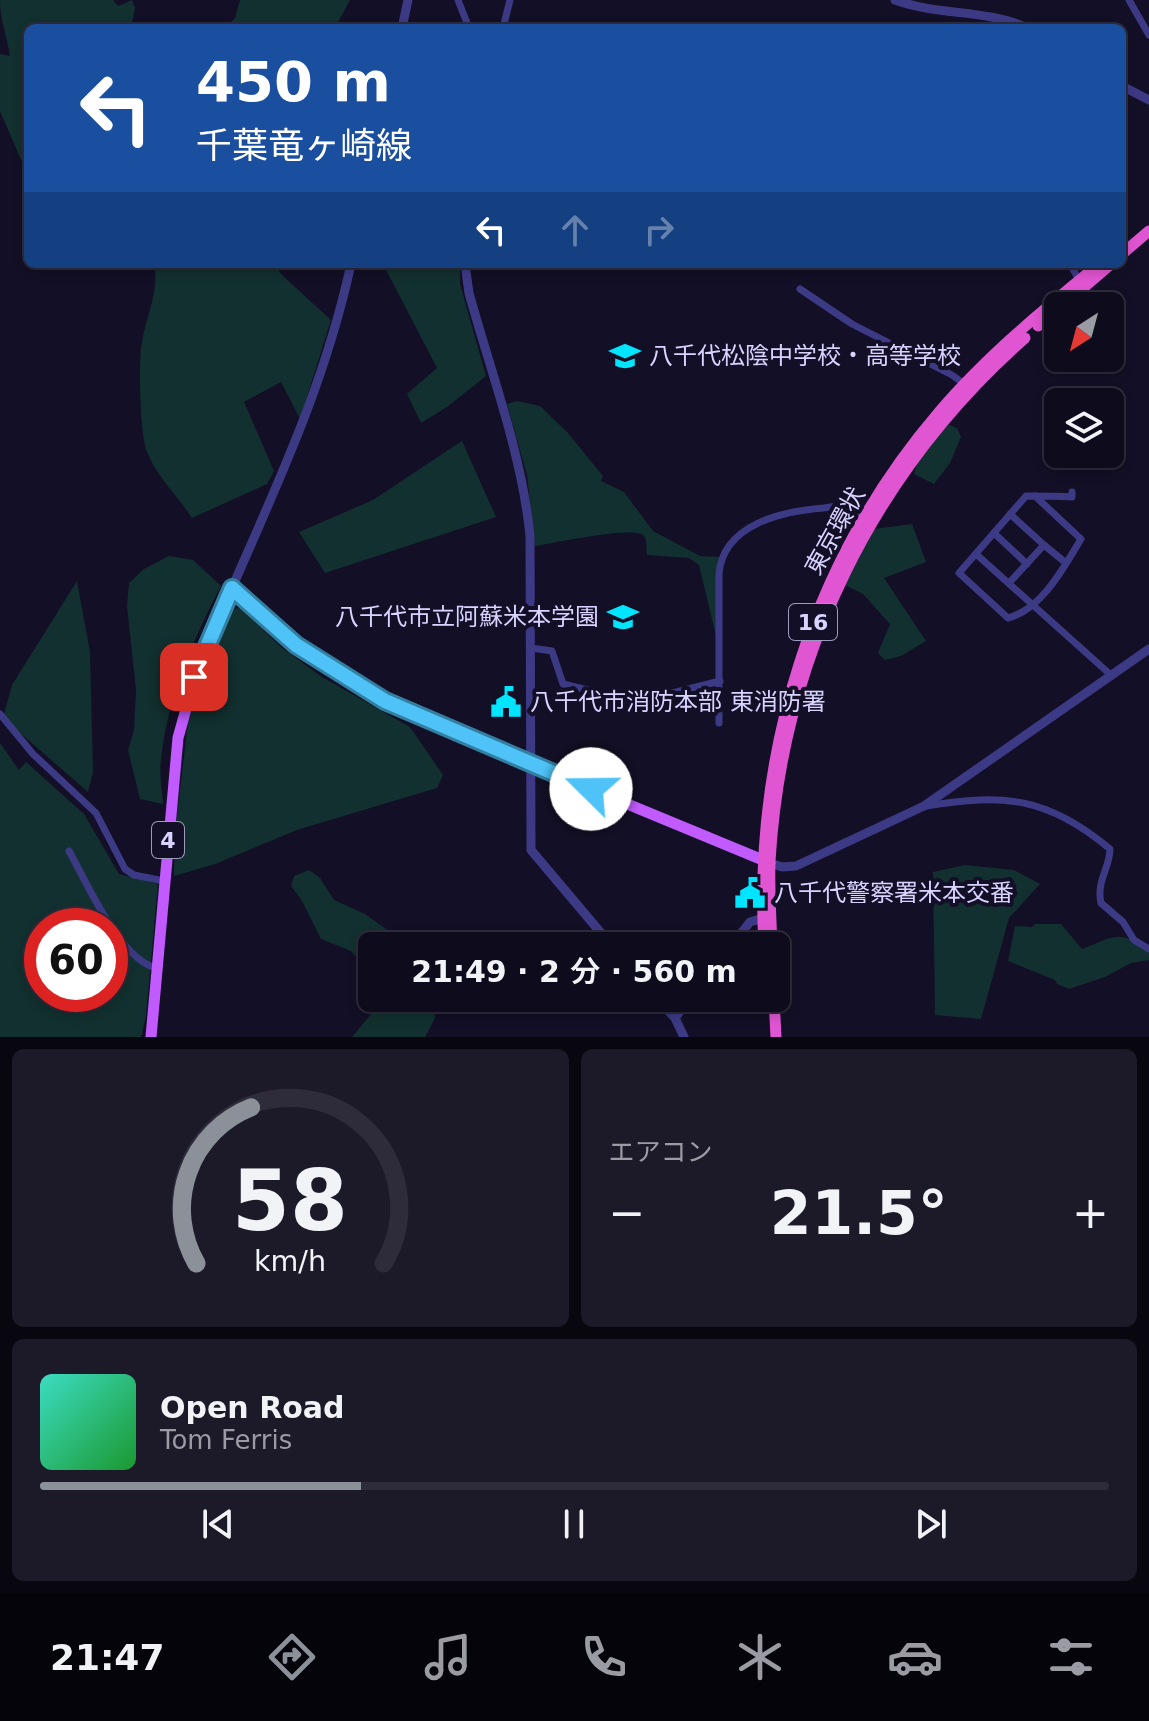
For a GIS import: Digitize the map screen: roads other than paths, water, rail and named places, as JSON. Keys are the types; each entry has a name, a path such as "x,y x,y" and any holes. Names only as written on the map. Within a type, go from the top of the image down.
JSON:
{"highway":[{"path":"1126,242 1149,222"},
{"path":"1126,251 1149,231"},
{"name":"東京環状","path":"1074,292 1095,268"},
{"name":"東京環状","path":"764,932 770,782 794,676 823,598 865,515 926,428 1081,284 1105,268"},
{"name":"東京環状","path":"771,932 766,862 792,712 830,601 873,518 899,477 968,386 1044,322"},
{"path":"768,1012 769,1037"},
{"path":"775,1012 776,1037"}],"main road":[{"path":"232,588 296,645 361,687 417,717 766,862"},
{"name":"4","path":"151,1037 181,727 199,662 232,588"}],"street":[{"path":"403,24 408,0"},
{"path":"458,0 467,24"},
{"path":"504,24 510,0"},
{"path":"895,0 929,10 992,15 1017,24"},
{"path":"1129,0 1149,35"},
{"path":"1126,89 1149,100"},
{"path":"232,588 283,475 328,352 350,268"},
{"path":"466,268 469,293 528,513 531,850 600,932"},
{"path":"1072,268 1081,284"},
{"path":"800,289 852,324 968,386"},
{"path":"1035,496 1081,539 1033,605 1022,614 1008,618 959,573 1026,496 1035,496 1072,497 1072,492"},
{"path":"719,723 719,574 720,562 729,545 768,517 808,509 848,506 865,515"},
{"path":"1010,514 1066,563"},
{"path":"994,533 1027,564"},
{"path":"1009,583 1044,545"},
{"path":"976,554 1112,676"},
{"path":"531,648 552,651 563,684 637,702 720,681"},
{"path":"766,862 782,867 796,866 924,806 1149,649"},
{"path":"0,714 33,754 96,813 125,869 134,875 164,881"},
{"path":"924,806 988,798 1032,803 1054,811 1110,849 1100,883 1101,903 1123,922 1134,940 1149,949"},
{"path":"69,851 120,940 139,961 157,968"},
{"path":"742,932 750,922 763,918"},
{"path":"670,1012 684,1037"},
{"path":"675,1018 680,1012"}],"place":[{"name":"八千代松陰中学校・高等学校","path":"625,356"},
{"name":"八千代市立阿蘇米本学園","path":"623,617"},
{"name":"八千代市消防本部 東消防署","path":"506,702"},
{"name":"八千代警察署米本交番","path":"750,893"}]}
